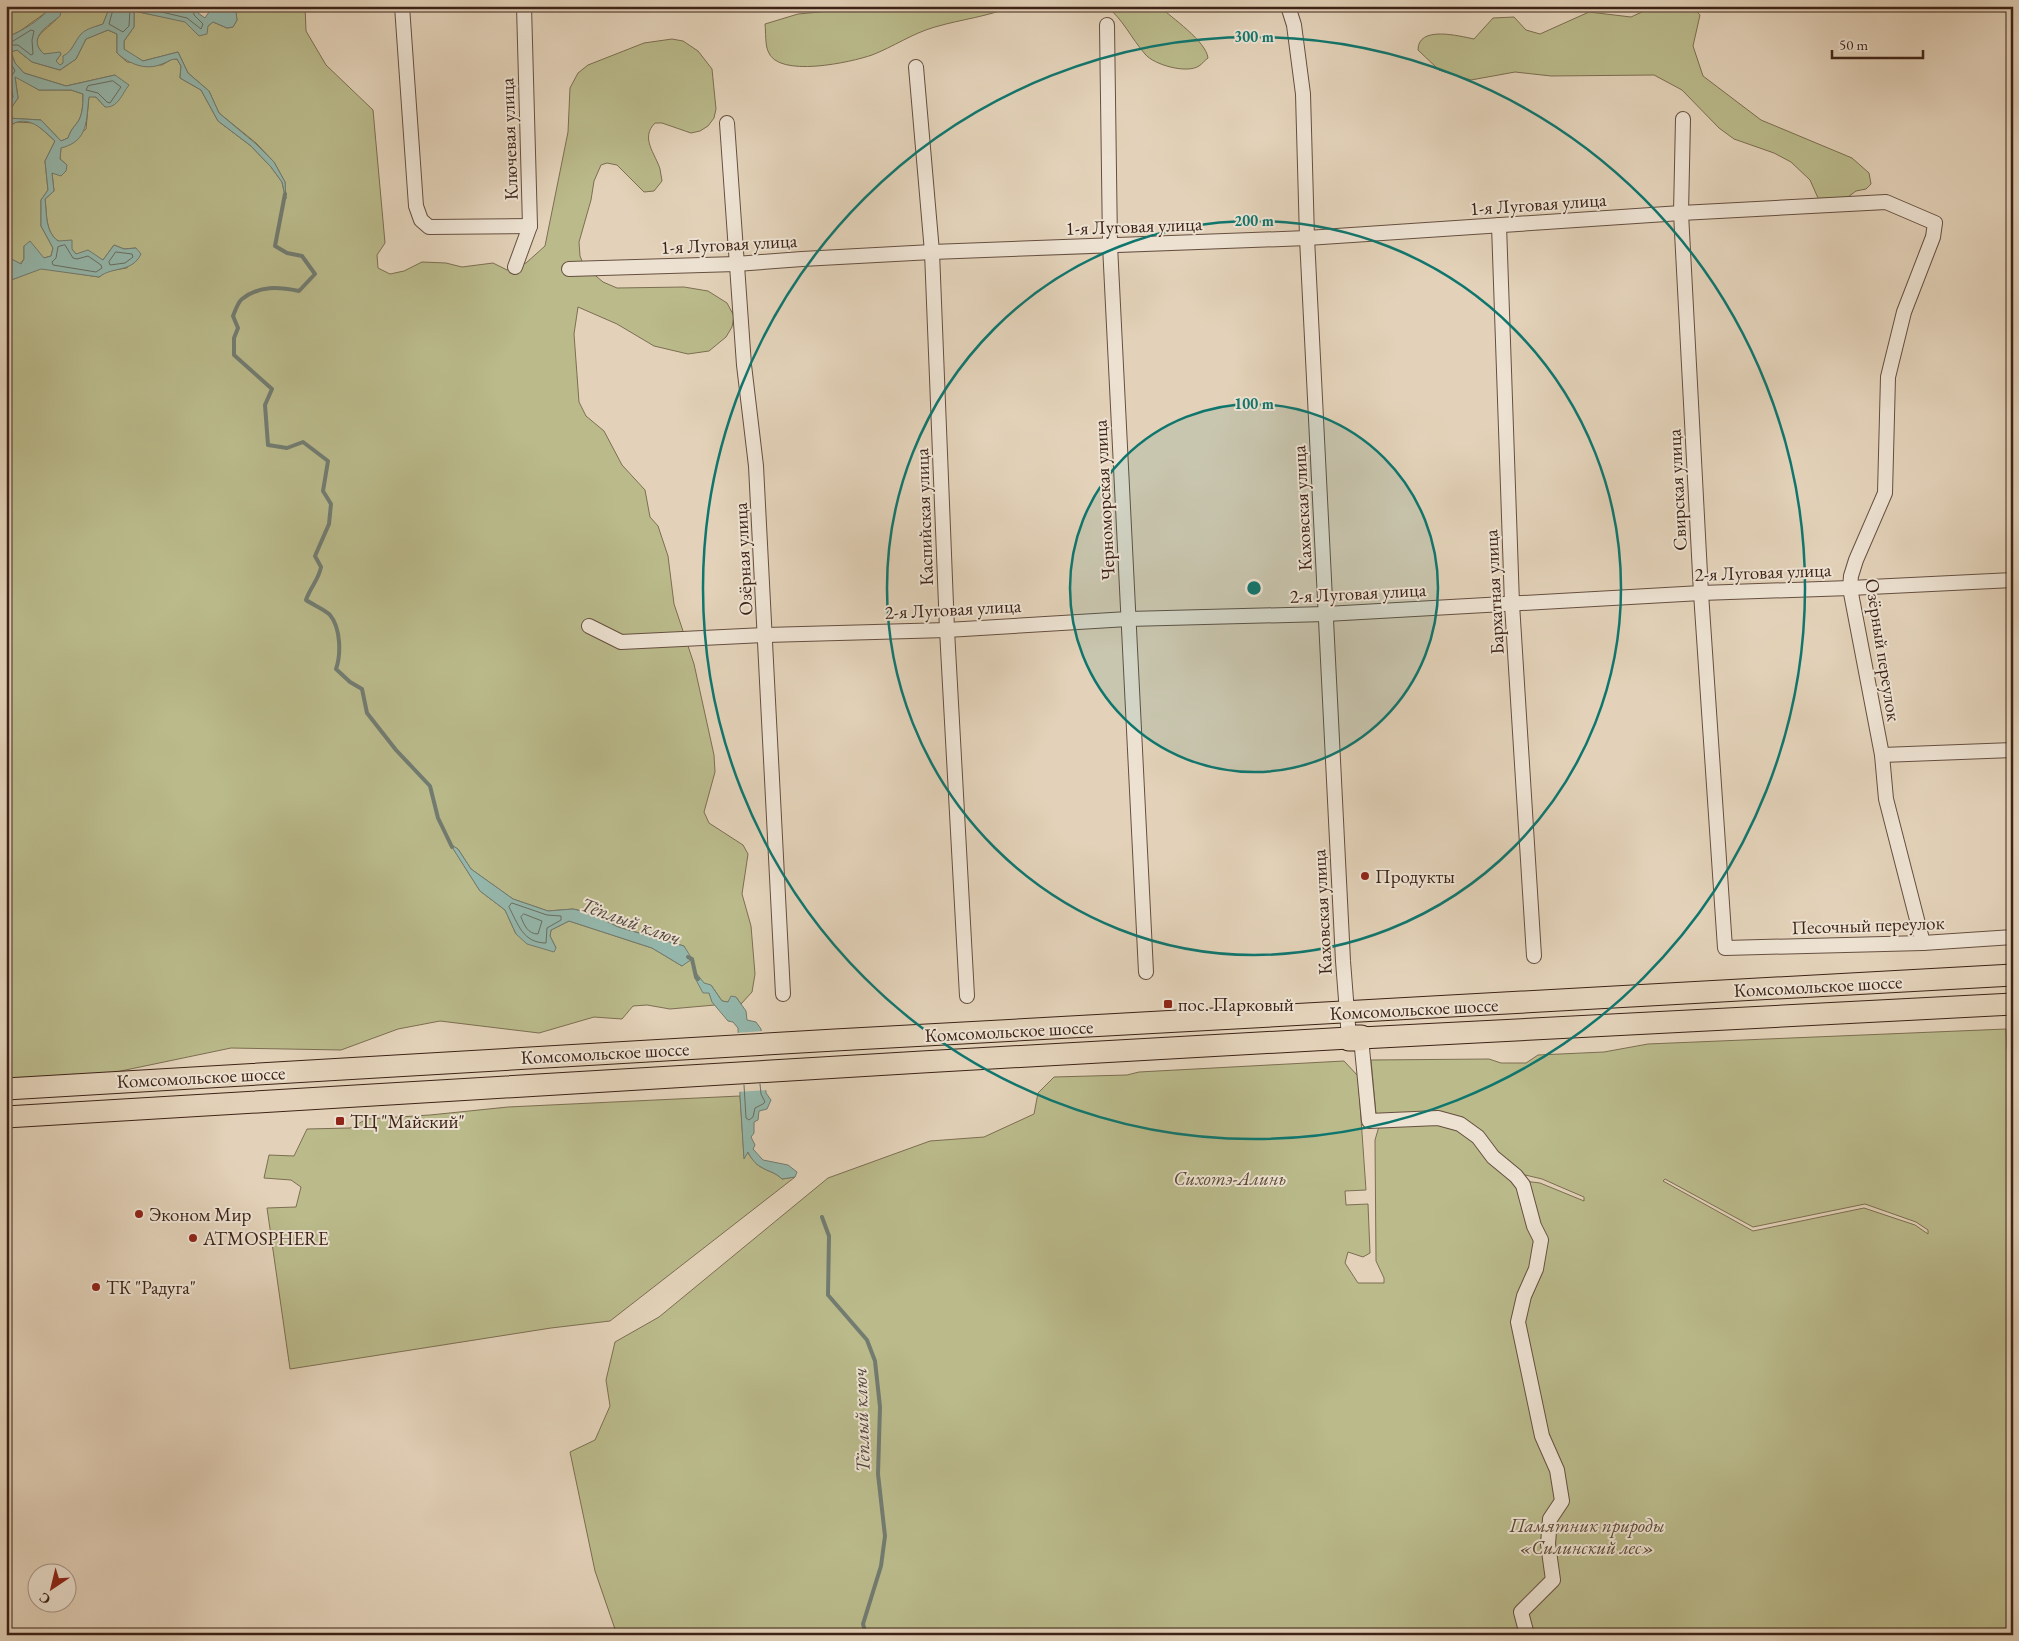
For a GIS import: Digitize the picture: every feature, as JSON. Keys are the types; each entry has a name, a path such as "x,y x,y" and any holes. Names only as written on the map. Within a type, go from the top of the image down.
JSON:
{"main road":[{"name":"Комсомольское шоссе","path":"6,1089 835,1040 1346,1007 2013,975"},
{"name":"Комсомольское шоссе","path":"6,1117 1355,1038 2013,1004"}],"street":[{"path":"402,6 416,206 421,220 429,226 530,226"},
{"name":"Ключевая улица","path":"515,267 530,226 524,6"},
{"name":"Каховская улица","path":"1288,6 1294,25 1302,94 1307,238 1346,1007 1355,1038 1369,1120 1438,1118 1460,1124 1478,1137 1493,1157 1516,1176 1523,1185 1534,1226 1541,1240 1536,1269 1524,1296 1518,1322 1542,1436 1557,1470 1562,1502 1550,1518 1548,1544 1553,1580 1521,1612 1526,1635"},
{"name":"Черноморская улица","path":"1107,25 1110,245 1146,972"},
{"name":"Каспийская улица","path":"916,67 932,252 947,630 966,989"},
{"name":"Свирская улица","path":"1683,119 1681,213 1701,593 1724,948"},
{"name":"Озёрная улица","path":"727,123 744,364 756,466 783,994"},
{"name":"1-я Луговая улица","path":"570,269 736,264 802,258 932,252 1307,238 1681,213 1886,202 1912,215 1935,223"},
{"name":"Озёрный переулок","path":"1923,943 1886,799 1882,755 1850,588 1856,560 1885,493 1888,378 1904,312 1933,237 1935,223"},
{"name":"Бархатная улица","path":"1499,226 1512,604 1534,956"},
{"name":"2-я Луговая улица","path":"589,626 621,642 766,635 947,630 1128,619 1326,614 1701,593 2013,580"},
{"path":"1882,755 2013,750"},
{"name":"Песочный переулок","path":"1724,948 1923,943 2013,937"}],"green space":[{"path":"6,6 51,6 48,11 20,31 6,38"},
{"path":"62,6 110,6 103,24 83,34 60,66 56,61 61,54 44,54 38,47 37,40 57,19 61,13"},
{"path":"230,6 305,6 306,31 326,65 373,110 385,243 377,255 378,268 390,274 404,271 422,262 446,263 462,267 493,263 507,270 526,263 545,246 568,132 570,88 578,73 588,65 644,43 672,39 683,41 698,51 712,69 716,109 714,118 708,126 700,131 691,133 662,123 655,123 651,129 649,134 650,146 660,169 662,181 654,191 644,192 617,165 607,163 601,165 594,181 591,200 579,242 580,256 584,266 603,282 617,288 684,287 708,291 727,303 734,316 732,327 726,337 709,351 688,354 654,346 617,324 578,307 574,334 579,402 586,416 604,431 622,465 645,490 650,517 658,526 668,556 674,604 694,664 714,755 715,772 704,812 709,823 743,845 748,854 742,894 751,926 755,974 752,992 741,1004 736,997 728,1002 722,1001 711,985 709,993 715,1005 670,1009 647,1005 633,1006 622,1019 594,1017 539,1033 440,1021 398,1029 341,1050 231,1048 49,1086 6,1082 6,282 41,268 99,277 107,271 127,268 136,248 124,249 114,245 103,260 76,254 57,240 48,227 45,199 54,191 52,173 67,165 60,159 61,147 86,129 89,96 96,97 105,107 115,75 66,86 24,73 15,63 11,52 17,50 32,62 60,70 76,59 86,39 108,30 117,34 117,53 127,62 162,65 172,59 177,59 181,66 180,78 201,90 218,121 251,146 271,167 282,182 285,196 285,182 274,162 256,143 219,113 209,91 188,73 178,52 143,61 124,50 124,41 134,27 134,11 208,26 213,22 227,28 233,27 237,20 236,12","holes":["451,845 458,849 471,869 513,899 548,911 573,909 590,913 618,927 684,946 682,966 652,948 569,921 551,930 550,936 556,948 516,934 505,910 480,891"]},
{"path":"883,6 1013,6 994,13 945,24 911,36 872,55 833,64 800,66 785,64 774,59 768,51 765,24 798,14"},
{"path":"1106,6 1159,6 1195,37 1206,51 1208,58 1199,66 1187,69 1179,69 1156,62 1145,54 1117,17"},
{"path":"1655,6 1692,6 1700,15 1693,46 1703,76 1761,120 1852,158 1869,173 1871,184 1866,189 1856,191 1844,200 1825,204 1818,198 1810,180 1791,162 1774,153 1734,139 1719,128 1682,90 1654,75 1551,76 1515,72 1471,80 1439,70 1418,50 1420,42 1425,37 1432,35 1440,34 1474,39 1493,18 1514,17 1526,30 1540,34 1589,12 1631,17"},
{"path":"15,76 39,90 71,90 83,94 83,107 79,120 68,138 61,141 41,120 7,118 7,114 18,98"},
{"path":"16,122 35,123 55,141 45,161 48,190 41,200 41,226 53,248 51,256 44,258 24,246 24,259 20,264 6,256 6,126 9,127"},
{"path":"2006,1029 2007,1049 2013,1049 2013,1635 617,1635 595,1571 570,1452 595,1440 610,1406 606,1380 615,1342 659,1317 828,1178 930,1141 984,1137 1034,1114 1038,1093 1054,1077 1127,1075 1139,1072 1344,1061 1358,1076 1366,1190 1345,1191 1346,1205 1368,1204 1370,1253 1363,1257 1348,1252 1345,1263 1358,1283 1384,1283 1384,1278 1376,1261 1375,1140 1380,1123 1431,1120 1455,1125 1466,1130 1476,1138 1491,1157 1521,1186 1536,1248 1534,1268 1522,1295 1516,1322 1519,1339 1524,1339 1520,1322 1538,1269 1545,1235 1536,1224 1524,1181 1540,1183 1584,1201 1584,1197 1542,1179 1517,1173 1495,1155 1480,1135 1462,1121 1439,1115 1406,1117 1376,1114 1371,1060 1489,1059 1501,1063 1526,1063 1538,1055 1604,1052 1648,1044","holes":["1665,1179 1753,1227 1865,1204 1916,1222 1928,1230 1928,1234 1915,1225 1864,1208 1753,1231 1663,1181"]},
{"path":"740,1096 744,1157 747,1152 759,1166 782,1179 795,1177 610,1321 551,1328 290,1369 267,1208 296,1207 301,1187 291,1180 264,1178 269,1155 294,1156 307,1129 350,1128 367,1119 508,1107"}],"water":[{"path":"51,6 62,6 60,16 45,28 37,43 44,54 60,52 61,54 56,61 60,65 63,63 63,56 71,49 83,32 103,24 110,6 198,6 198,13 205,18 209,12 204,6 230,6 236,12 237,20 233,27 227,28 213,22 208,26 207,34 199,36 185,22 134,11 134,27 124,41 124,49 143,61 178,52 188,73 209,91 219,113 274,162 285,182 286,199 282,182 271,167 251,146 218,121 201,90 180,78 181,66 177,59 150,67 132,63 117,53 117,34 108,30 86,39 76,59 60,70 32,62 17,50 11,52 15,63 24,73 66,86 115,75 129,85 119,100 109,107 105,107 96,97 89,97 86,121 81,135 70,145 61,148 60,159 67,165 66,171 61,176 52,173 54,191 45,199 47,222 51,232 58,241 72,240 72,249 76,254 88,250 103,260 114,245 124,249 136,248 141,254 133,264 110,271 99,277 41,269 6,282 6,256 21,264 24,259 24,246 30,241 44,258 51,256 53,248 41,226 41,200 48,190 45,161 55,141 38,126 28,122 17,122 6,126 6,38 31,25","holes":["15,77 39,90 71,90 83,94 83,107 79,120 68,138 61,141 41,120 7,118 7,114 18,98"]},
{"path":"450,844 458,849 471,869 513,899 548,911 573,909 590,913 618,927 684,946 692,959 682,966 652,948 569,921 551,930 550,936 556,948 554,952 527,944 516,934 505,910 480,891"},
{"path":"697,974 704,983 711,985 722,1001 728,1002 731,996 736,997 746,1011 747,1020 756,1022 761,1029 766,1093 771,1100 767,1109 759,1111 758,1120 754,1122 754,1133 751,1137 755,1145 753,1149 763,1160 788,1165 797,1172 795,1177 782,1179 757,1164 748,1152 744,1159 738,1028 733,1022 728,1021 712,1002 709,993 703,993 695,978"}],"pier":[{"path":"763,1031 768,1090 737,1092 736,1033"}],"waterway":[{"name":"Тёплый ключ","path":"285,194 275,246 287,253 302,256 315,274 299,291 277,288 263,289 249,294 241,300 233,316 238,328 234,338 234,355 272,389 265,405 268,445 287,448 303,442 328,461 323,491 331,504 329,524 315,556 321,567 320,571 306,600 328,613 334,620 339,642 339,656 336,669 350,682 362,689 367,713 396,750 430,786 438,818 452,847"},
{"name":"Тёплый ключ","path":"688,957 692,959 698,979"},
{"name":"Тёплый ключ","path":"822,1217 829,1236 828,1295 867,1340 875,1361 880,1407 878,1474 885,1536 881,1566 863,1624 866,1635"}],"place":[{"name":"Продукты","path":"1365,876"},
{"name":"пос. Парковый","path":"1168,1004"},
{"name":"ТЦ \"Майский\"","path":"340,1121"},
{"name":"Эконом Мир","path":"139,1214"},
{"name":"ATMOSPHERE","path":"193,1238"},
{"name":"ТК \"Радуга\"","path":"96,1287"}],"park label":[{"name":"Сихотэ-Алинь","path":"1230,1178"},
{"name":"Памятник природы «Силинский лес»","path":"1587,1536"}]}
